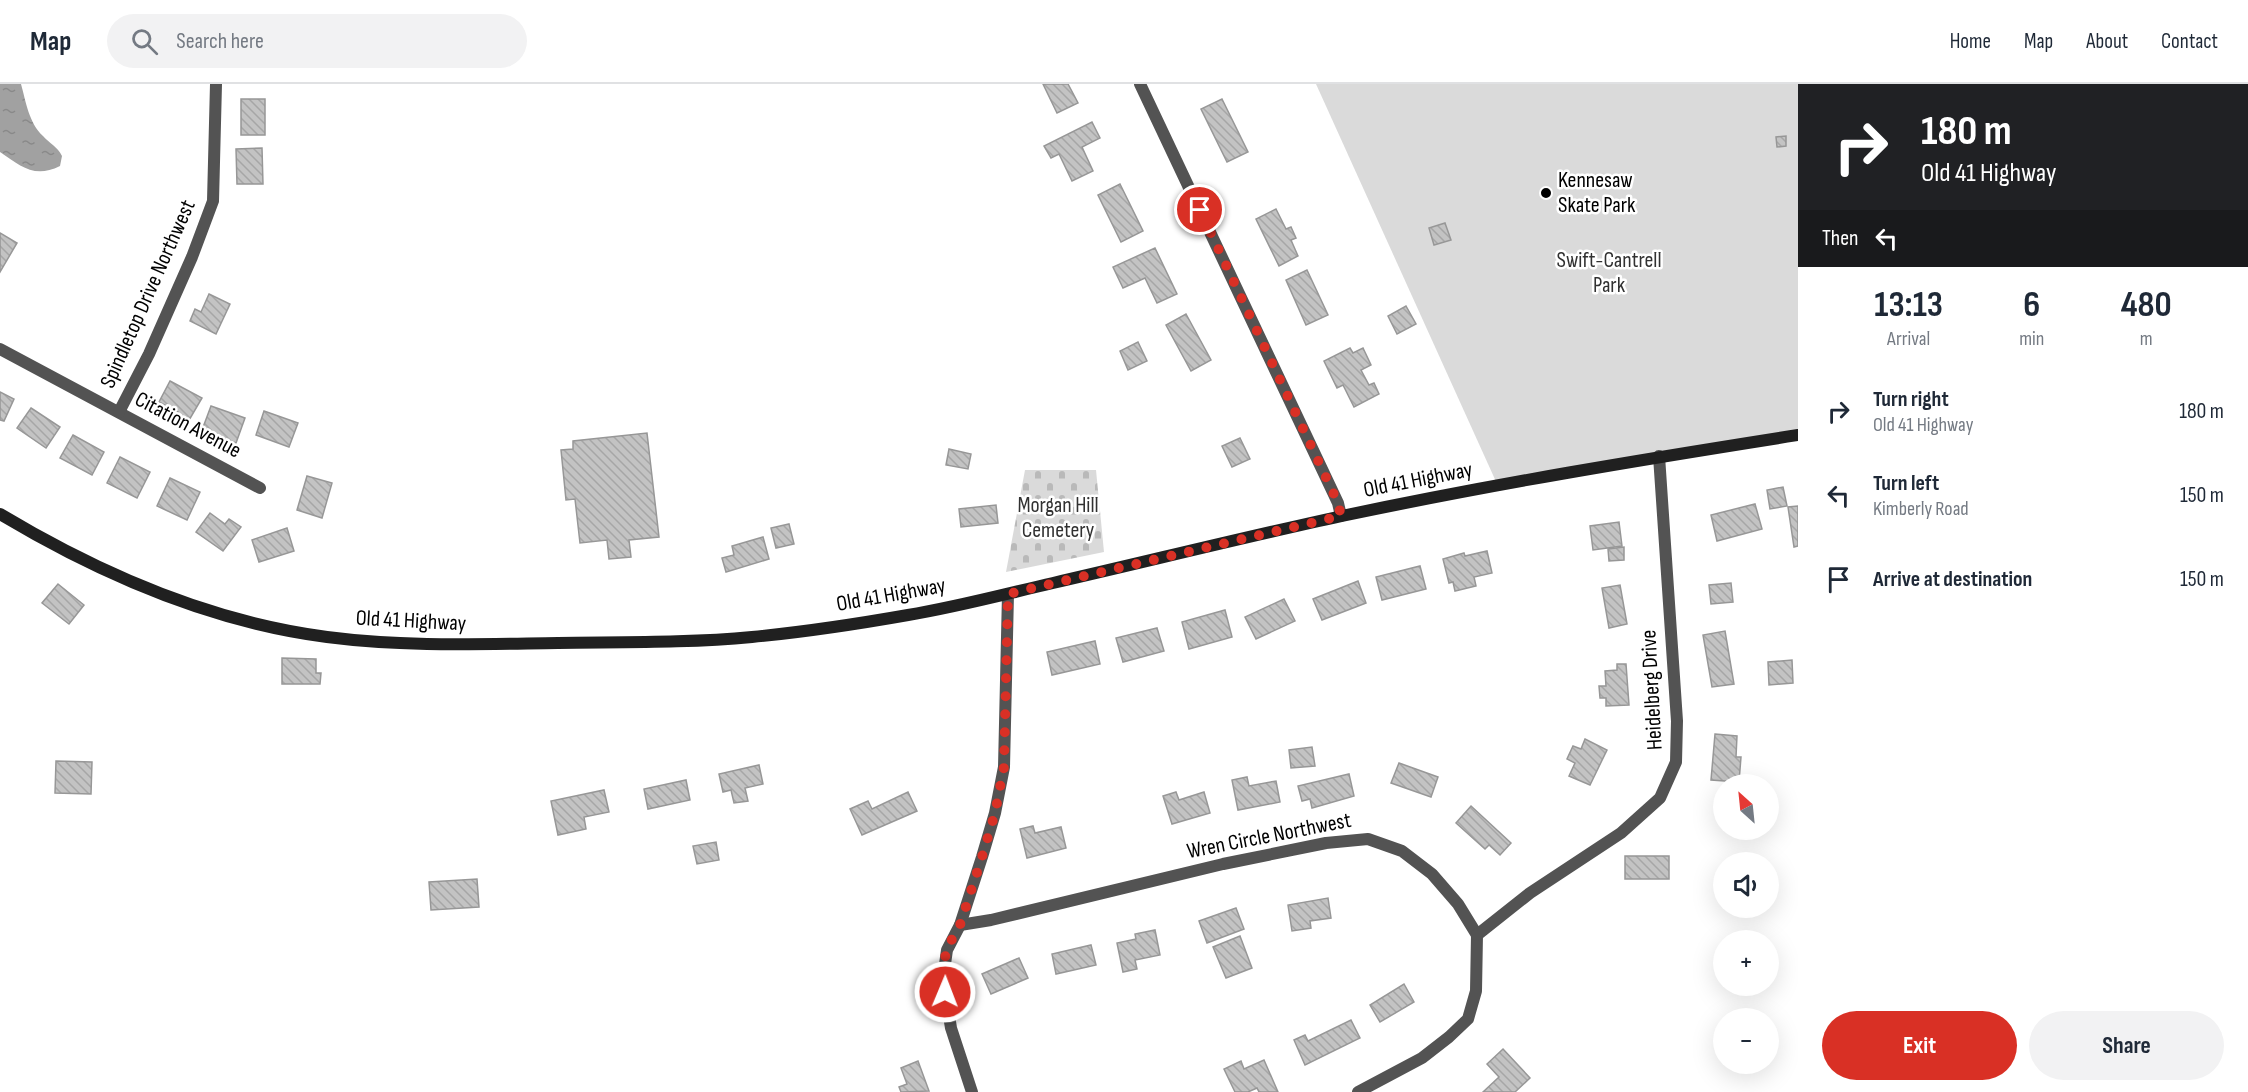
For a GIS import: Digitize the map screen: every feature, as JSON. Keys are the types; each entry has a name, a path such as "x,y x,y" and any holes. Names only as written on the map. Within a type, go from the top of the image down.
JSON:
{"main road":[{"name":"Old 41 Highway","path":"0,514 84,560 147,590 192,606 283,630 327,638 489,646 752,637 914,614 1341,516 1659,456 1798,435"}],"street":[{"name":"Spindletop Drive Northwest","path":"119,412 149,354 192,257 213,201 216,84"},
{"path":"1140,84 1338,503 1341,516"},
{"name":"Citation Avenue","path":"0,349 260,488"},
{"name":"Heidelberg Drive","path":"1477,935 1530,893 1621,833 1660,798 1676,762 1677,721 1659,456"},
{"path":"972,1092 951,1028 943,978 946,950 960,925 995,813 1004,767 1008,594"},
{"name":"Wren Circle Northwest","path":"960,925 991,920 1234,862 1326,843 1368,839 1402,851 1432,874 1458,904 1477,935"},
{"path":"1358,1092 1422,1058 1468,1019 1476,992 1477,935"}],"green space":[{"name":"Swift-Cantrell Park","path":"1316,84 1798,84 1798,433 1498,486"},
{"name":"Morgan Hill Cemetery","path":"1025,470 1096,470 1104,552 1006,572"}],"water":[{"path":"0,84 21,84 34,125 62,156 60,166 51,170 35,171 21,166 0,152"}],"building":[{"path":"1043,84 1068,84 1078,103 1057,113"},
{"path":"241,99 265,99 265,135 241,135"},
{"path":"1222,99 1248,152 1227,162 1201,109"},
{"path":"1092,122 1100,138 1082,147 1093,171 1072,181 1059,154 1051,158 1044,146"},
{"path":"1786,136 1786,146 1777,147 1776,137"},
{"path":"262,148 263,184 237,184 236,149"},
{"path":"1120,184 1143,231 1121,242 1098,195"},
{"path":"1276,209 1286,229 1291,227 1296,238 1291,240 1298,256 1279,266 1256,219"},
{"path":"1445,223 1451,240 1434,245 1429,228"},
{"path":"0,233 17,243 0,272"},
{"path":"1155,248 1177,294 1157,303 1145,278 1123,288 1113,267"},
{"path":"1307,270 1328,315 1306,325 1286,280"},
{"path":"209,294 230,304 216,334 190,321 195,309 201,312"},
{"path":"1406,306 1416,324 1397,334 1388,316"},
{"path":"1186,314 1211,360 1191,371 1166,325"},
{"path":"1138,342 1147,361 1128,370 1120,351"},
{"path":"1350,348 1353,353 1363,348 1371,365 1361,370 1369,385 1374,383 1379,394 1354,407 1343,385 1337,388 1324,361"},
{"path":"170,381 202,398 188,422 176,415 178,412 159,402"},
{"path":"0,392 14,399 4,421 0,420"},
{"path":"211,406 245,418 236,443 202,430"},
{"path":"31,408 60,427 46,448 17,428"},
{"path":"264,411 298,423 289,447 256,435"},
{"path":"647,433 659,537 629,540 631,557 609,559 607,540 580,543 575,499 566,500 561,450 573,449 573,441"},
{"path":"73,435 104,452 92,475 60,458"},
{"path":"1240,438 1250,459 1232,467 1222,446"},
{"path":"949,449 971,454 968,469 946,465"},
{"path":"120,457 150,472 137,498 107,483"},
{"path":"307,476 332,483 322,518 297,510"},
{"path":"170,478 200,492 187,520 157,506"},
{"path":"1783,487 1787,506 1770,509 1767,490"},
{"path":"1755,504 1762,529 1717,541 1711,515"},
{"path":"996,505 998,523 961,527 959,509"},
{"path":"1798,506 1798,546 1794,547 1788,507"},
{"path":"210,513 225,524 229,519 241,527 223,551 196,532"},
{"path":"1619,522 1622,546 1593,550 1590,526"},
{"path":"789,524 794,544 776,548 771,528"},
{"path":"287,528 294,551 259,562 252,540"},
{"path":"763,537 769,559 726,572 722,558 734,555 732,546"},
{"path":"1624,547 1624,560 1609,561 1608,549"},
{"path":"1487,551 1492,573 1474,577 1476,586 1455,591 1453,582 1449,583 1443,559 1464,553 1465,556"},
{"path":"1420,566 1426,589 1382,600 1376,577"},
{"path":"1358,581 1366,603 1322,620 1313,599"},
{"path":"1731,583 1733,602 1711,604 1709,585"},
{"path":"58,584 84,605 69,624 42,603"},
{"path":"1620,585 1627,624 1609,628 1602,588"},
{"path":"1284,599 1295,621 1256,639 1245,617"},
{"path":"1225,610 1232,637 1189,649 1182,622"},
{"path":"1157,628 1164,651 1123,662 1116,638"},
{"path":"1725,631 1734,684 1712,687 1703,635"},
{"path":"1095,641 1100,664 1052,675 1047,652"},
{"path":"282,658 316,659 316,673 321,673 320,684 282,684"},
{"path":"1792,660 1793,683 1769,685 1768,662"},
{"path":"1617,664 1626,664 1629,705 1606,706 1606,698 1600,698 1599,686 1606,686 1605,671 1617,670"},
{"path":"1715,734 1737,736 1736,757 1741,757 1740,774 1713,774 1713,780 1711,780"},
{"path":"1585,739 1607,750 1590,785 1569,776 1575,763 1567,759 1573,746 1581,749"},
{"path":"1312,747 1315,766 1291,768 1289,750"},
{"path":"56,761 92,762 91,794 55,793"},
{"path":"1399,763 1438,777 1431,797 1391,783"},
{"path":"759,765 763,784 745,788 748,801 734,803 731,790 723,792 719,774"},
{"path":"1349,774 1354,796 1312,808 1310,799 1302,801 1298,786"},
{"path":"1247,777 1249,786 1276,781 1280,802 1238,810 1232,780"},
{"path":"686,780 690,800 648,809 644,789"},
{"path":"604,790 609,812 584,817 586,829 558,835 551,801"},
{"path":"908,792 917,811 862,835 850,809 868,801 872,809"},
{"path":"1176,792 1179,800 1204,792 1210,813 1172,824 1163,796"},
{"path":"1471,806 1511,843 1500,855 1489,845 1485,849 1456,823"},
{"path":"1033,826 1035,833 1061,827 1066,848 1027,858 1020,829"},
{"path":"716,842 719,860 697,864 693,846"},
{"path":"1625,856 1669,856 1669,879 1625,879"},
{"path":"477,879 479,907 431,910 429,882"},
{"path":"1328,898 1331,918 1310,921 1311,928 1292,931 1288,905"},
{"path":"1236,908 1244,929 1207,943 1199,921"},
{"path":"1155,930 1160,955 1135,960 1137,969 1123,972 1117,943 1136,939 1135,934"},
{"path":"1240,936 1252,968 1226,978 1213,947"},
{"path":"1091,945 1096,965 1056,974 1052,954"},
{"path":"1019,958 1028,978 991,994 982,974"},
{"path":"1404,984 1414,1002 1380,1022 1370,1005"},
{"path":"1351,1020 1360,1038 1305,1065 1294,1040 1305,1035 1308,1041"},
{"path":"1503,1049 1530,1078 1515,1092 1483,1092 1499,1077 1487,1064"},
{"path":"1264,1060 1278,1092 1259,1092 1257,1088 1248,1092 1235,1092 1224,1069 1241,1061 1244,1069"},
{"path":"918,1061 929,1091 901,1092 899,1087 907,1084 901,1068"}],"place":[{"name":"Kennesaw Skate Park","path":"1546,193"}],"route":[{"path":"945,992 943,978 946,950 960,925 982,857 995,813 1004,767 1008,594 1341,516 1338,503 1200,210"}]}
